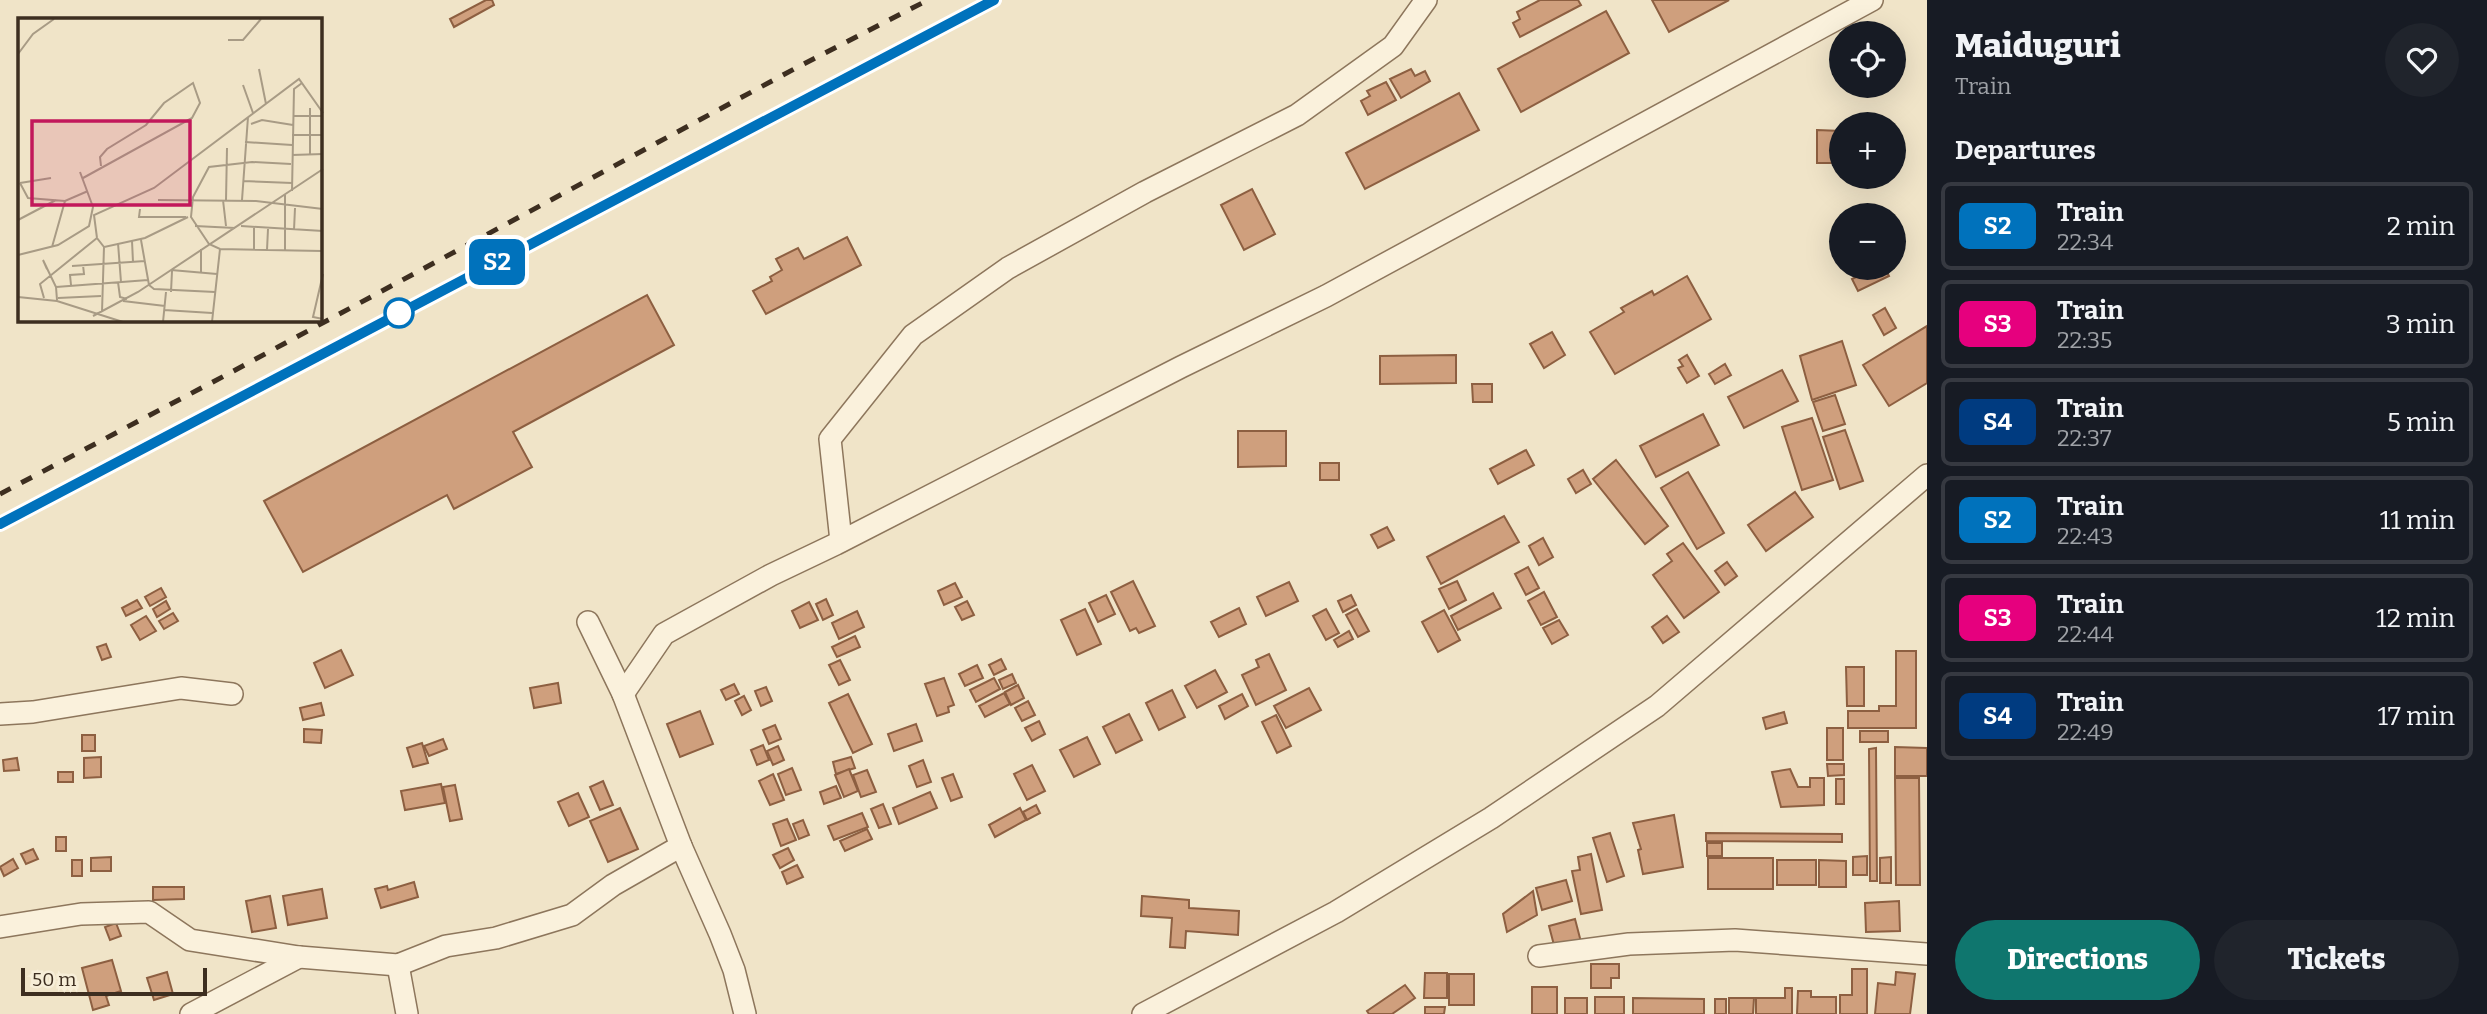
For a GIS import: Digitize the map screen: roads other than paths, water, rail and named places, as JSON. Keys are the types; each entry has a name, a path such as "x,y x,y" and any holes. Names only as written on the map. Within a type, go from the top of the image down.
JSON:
{"street":[{"path":"841,541 830,439 913,335 1007,268 1145,192 1297,115 1393,46 1426,0"},
{"path":"623,694 664,634 771,575 1326,296 1872,0"},
{"path":"1143,1014 1336,912 1491,818 1657,706 1927,475"},
{"path":"588,622 623,694 681,846 729,958 745,1014"},
{"path":"0,714 33,712 181,688 232,694"},
{"path":"0,927 81,914 149,912 190,940 299,957 398,965 446,946 496,938 572,915 613,885 681,846"},
{"path":"1539,956 1629,944 1735,940 1927,954"},
{"path":"191,1014 299,957"},
{"path":"398,965 407,1014"}],"railway":[{"path":"0,494 928,0"},
{"path":"0,524 994,0"}],"train":[{"name":"S2","path":"0,524 994,0"}]}
